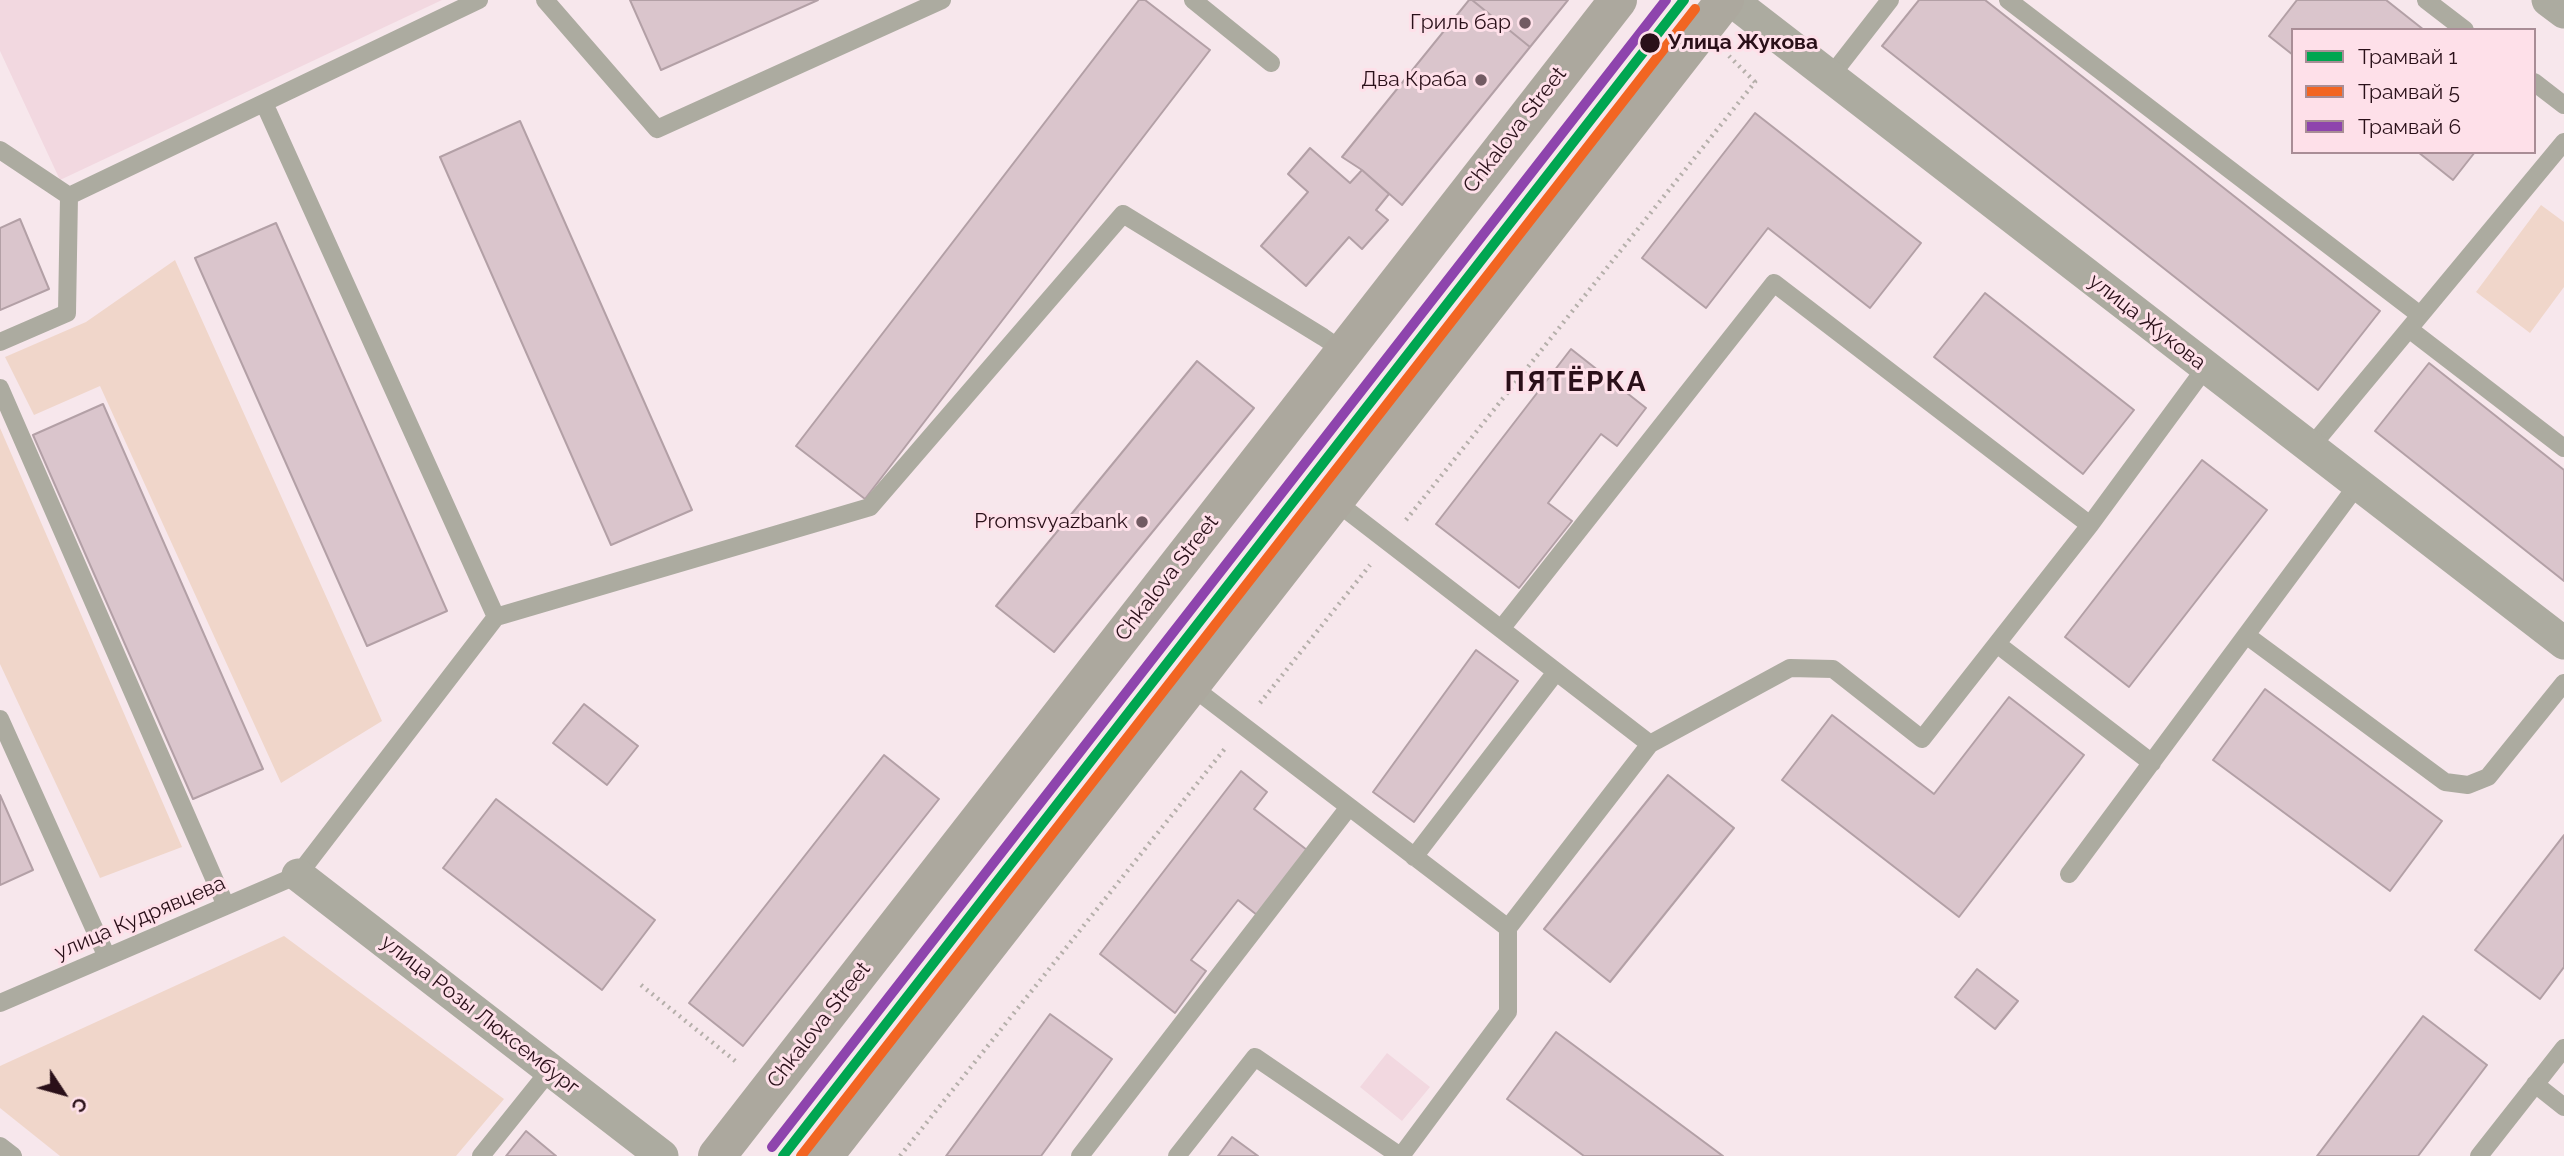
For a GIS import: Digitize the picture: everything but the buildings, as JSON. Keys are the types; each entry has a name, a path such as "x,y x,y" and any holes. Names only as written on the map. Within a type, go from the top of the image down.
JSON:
{"main road":[{"name":"Chkalova Street","path":"717,1156 1618,0"},
{"path":"824,1156 1725,0"}],"street":[{"name":"улица Жукова","path":"1731,0 2564,643"},
{"path":"2548,0 2564,12"},
{"name":"улица Розы Люксембург","path":"298,875 662,1156"}],"lane":[{"path":"69,196 479,0"},
{"path":"545,0 657,129 942,0"},
{"path":"1193,0 1271,63"},
{"path":"1830,77 1890,0"},
{"path":"2008,0 2414,322 2564,448"},
{"path":"2426,0 2462,28"},
{"path":"2536,84 2564,105"},
{"path":"264,103 496,617"},
{"path":"2310,448 2564,142"},
{"path":"0,150 69,196"},
{"path":"0,342 67,313 69,196"},
{"path":"298,875 496,617 870,507 1123,214 1343,351"},
{"path":"1502,629 1773,283 2090,525"},
{"path":"1177,1156 1255,1057 1401,1156 1508,1012 1508,928 1650,744 1790,668 1833,669 1922,739 2090,525 2206,367"},
{"path":"0,388 226,906"},
{"path":"2069,874 2358,484"},
{"path":"1335,501 1650,744"},
{"path":"2246,635 2445,782 2468,785 2488,776 2564,683"},
{"path":"1997,644 2152,763"},
{"path":"1415,857 1556,671"},
{"path":"1191,686 1508,928"},
{"path":"0,719 107,957"},
{"path":"1080,1156 1349,807"},
{"name":"улица Кудрявцева","path":"0,1003 298,875"},
{"path":"2479,1156 2564,1048"},
{"path":"481,1156 550,1070"},
{"path":"2535,1084 2564,1107"},
{"path":"0,1146 13,1156"}],"path":[{"path":"900,1156 1755,82 1723,49"},
{"path":"641,985 747,1072"}],"shaded area":[{"path":"0,0 442,0 60,180 0,51"},
{"path":"2541,205 2564,222 2564,287 2530,333 2476,292"},
{"path":"175,260 382,721 281,783 100,386 34,415 5,357 86,322"},
{"path":"0,428 182,847 100,878 0,664"},
{"path":"284,936 504,1099 456,1156 60,1156 0,1108 0,1066"},
{"path":"1387,1053 1430,1087 1402,1121 1360,1087"}],"tram line":[{"name":"6","path":"772,1147 1666,0"},
{"name":"1","path":"783,1156 1684,0"},
{"name":"5","path":"801,1156 1695,9"}],"place":[{"name":"Гриль бар","path":"1525,23"},
{"name":"Улица Жукова","path":"1650,43"},
{"name":"Два Краба","path":"1481,80"},
{"name":"Promsvyazbank","path":"1142,522"}],"district":[{"name":"ПЯТЁРКА","path":"1576,383"}]}
